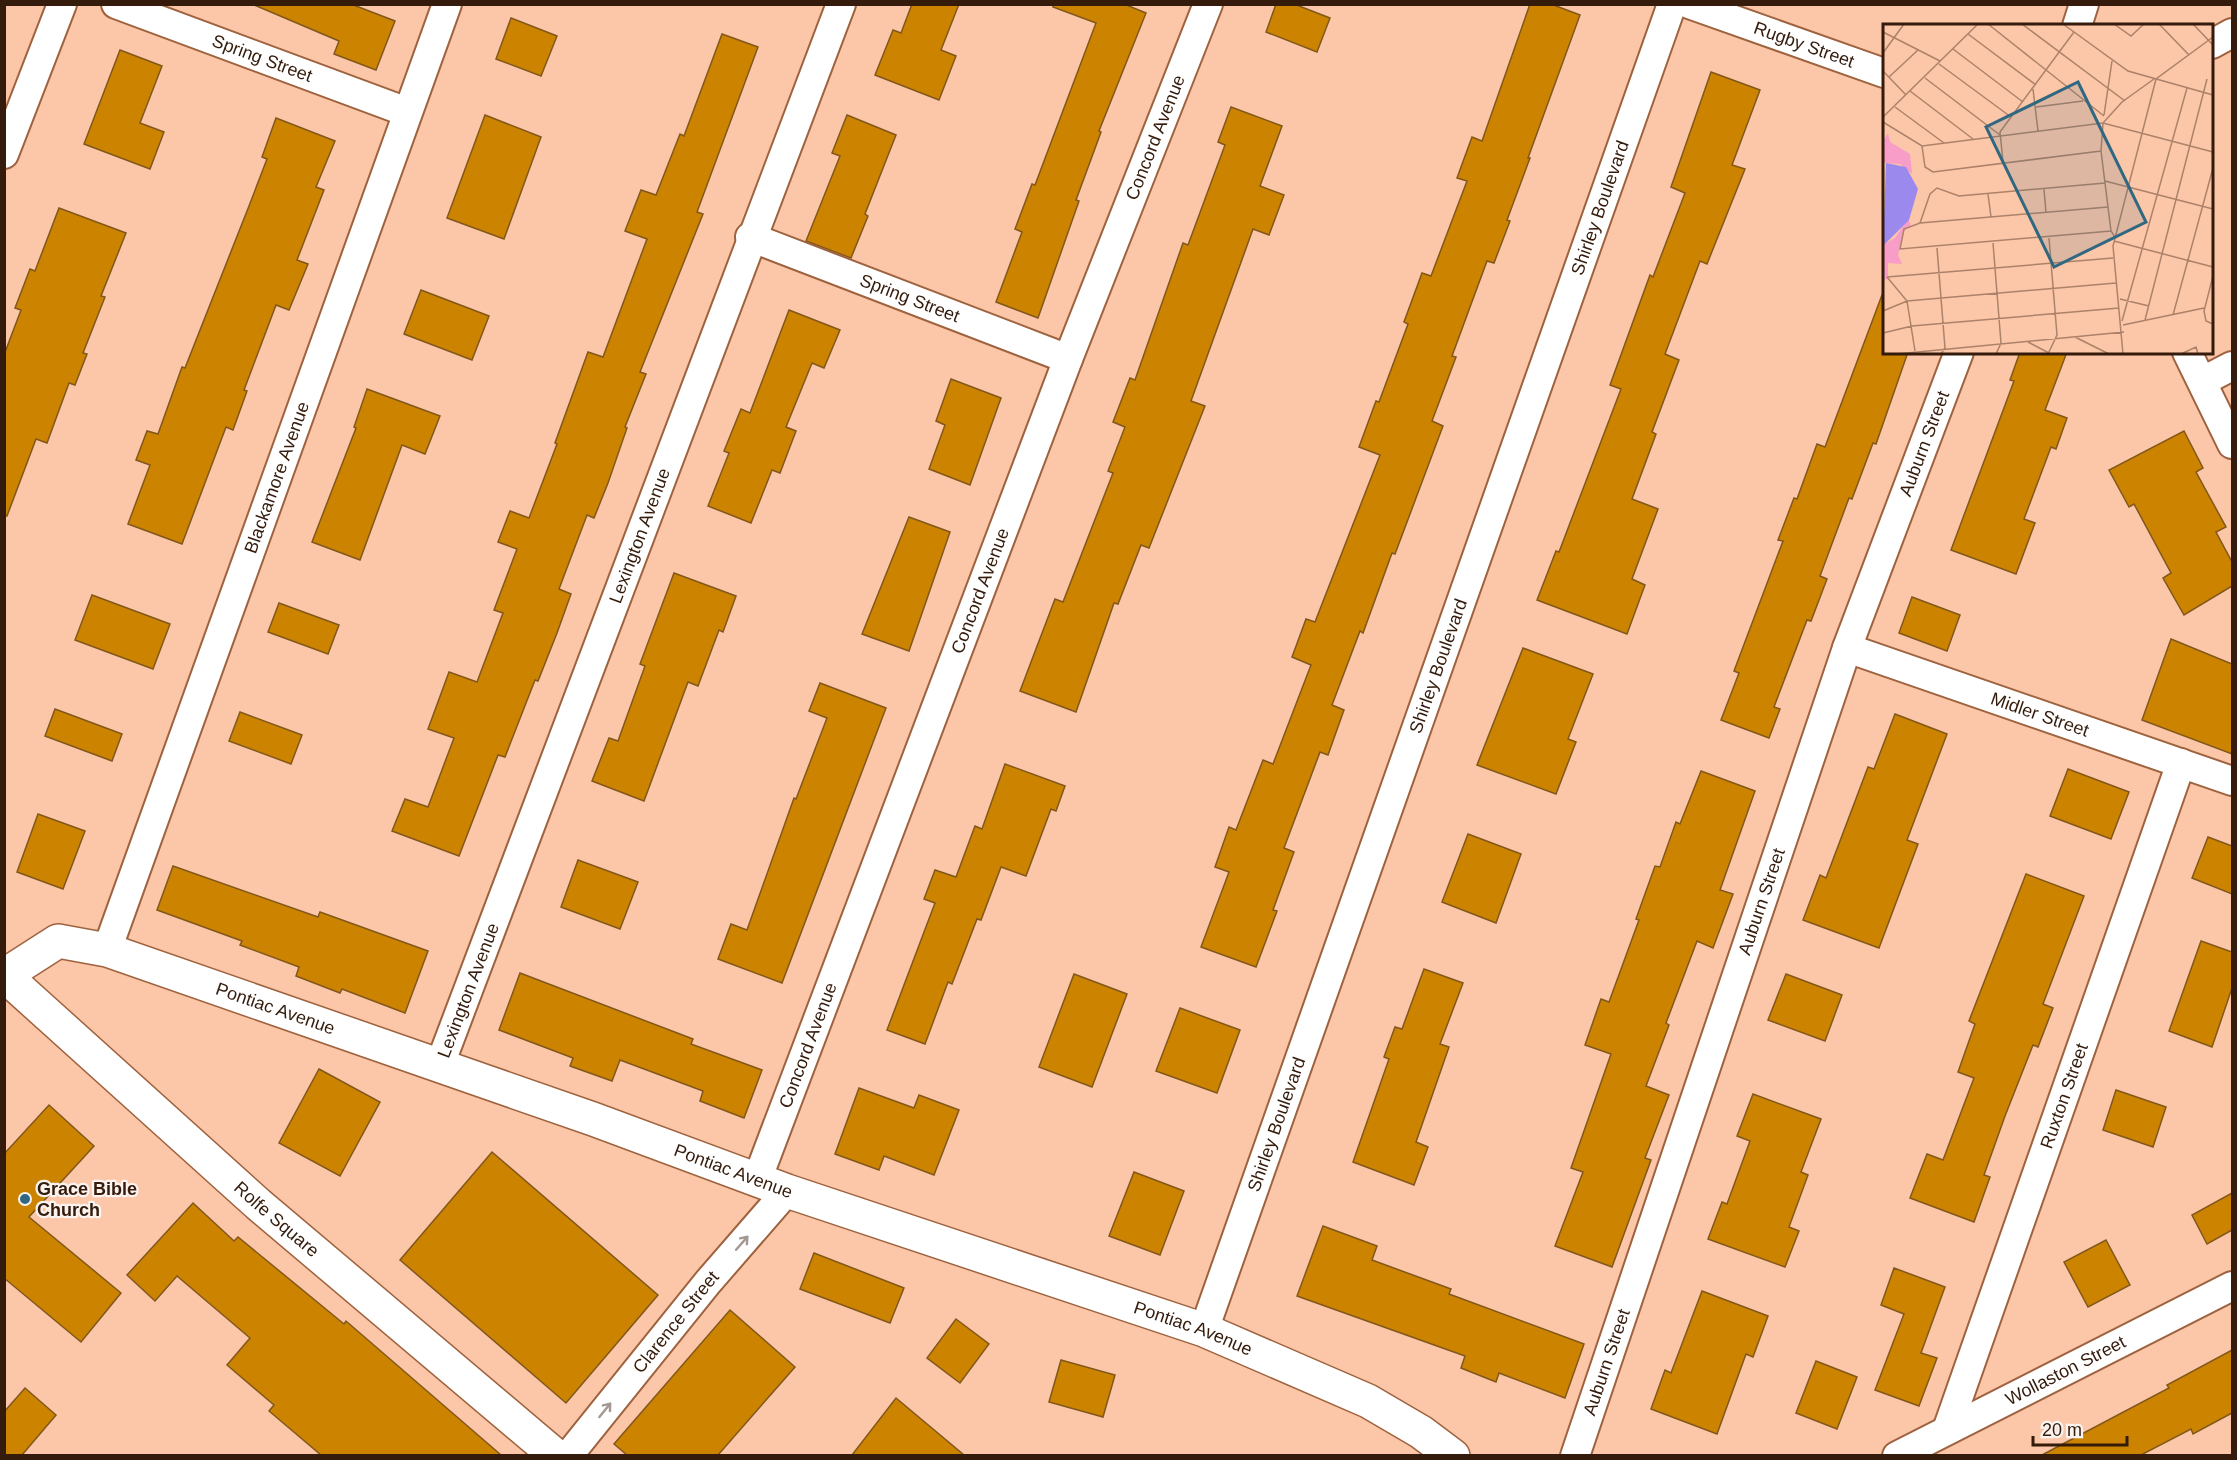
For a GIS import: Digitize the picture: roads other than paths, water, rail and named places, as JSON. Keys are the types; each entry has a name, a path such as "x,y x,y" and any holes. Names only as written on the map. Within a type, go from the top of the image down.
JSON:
{"street":[{"path":"4,154 62,4"},
{"name":"Spring Street","path":"116,4 407,112"},
{"name":"Blackamore Avenue","path":"107,950 447,4"},
{"name":"Lexington Avenue","path":"439,1067 550,778 750,237 841,4"},
{"name":"Concord Avenue","path":"757,1180 1068,359 1208,4"},
{"name":"Shirley Boulevard","path":"1204,1330 1672,4"},
{"name":"Rugby Street","path":"1689,4 1883,73"},
{"path":"2078,24 2084,4"},
{"path":"2213,43 2232,33"},
{"name":"Spring Street","path":"750,237 1068,359"},
{"name":"Auburn Street","path":"1575,1455 1847,648 1958,354"},
{"path":"2188,354 2232,444"},
{"path":"2203,381 2232,366"},
{"name":"Midler Street","path":"1847,648 2232,781"},
{"name":"Ruxton Street","path":"1947,1430 2181,764"},
{"name":"Pontiac Avenue","path":"5,975 58,940 107,950 787,1191 1204,1330 1368,1401 1421,1432 1453,1455"},
{"name":"Rolfe Square","path":"5,975 258,1204 556,1455"},
{"name":"Clarence Street","path":"568,1455 708,1282 787,1191"},
{"name":"Wollaston Street","path":"1897,1455 2232,1286"}],"place":[{"name":"Grace Bible Church","path":"25,1199"}]}
